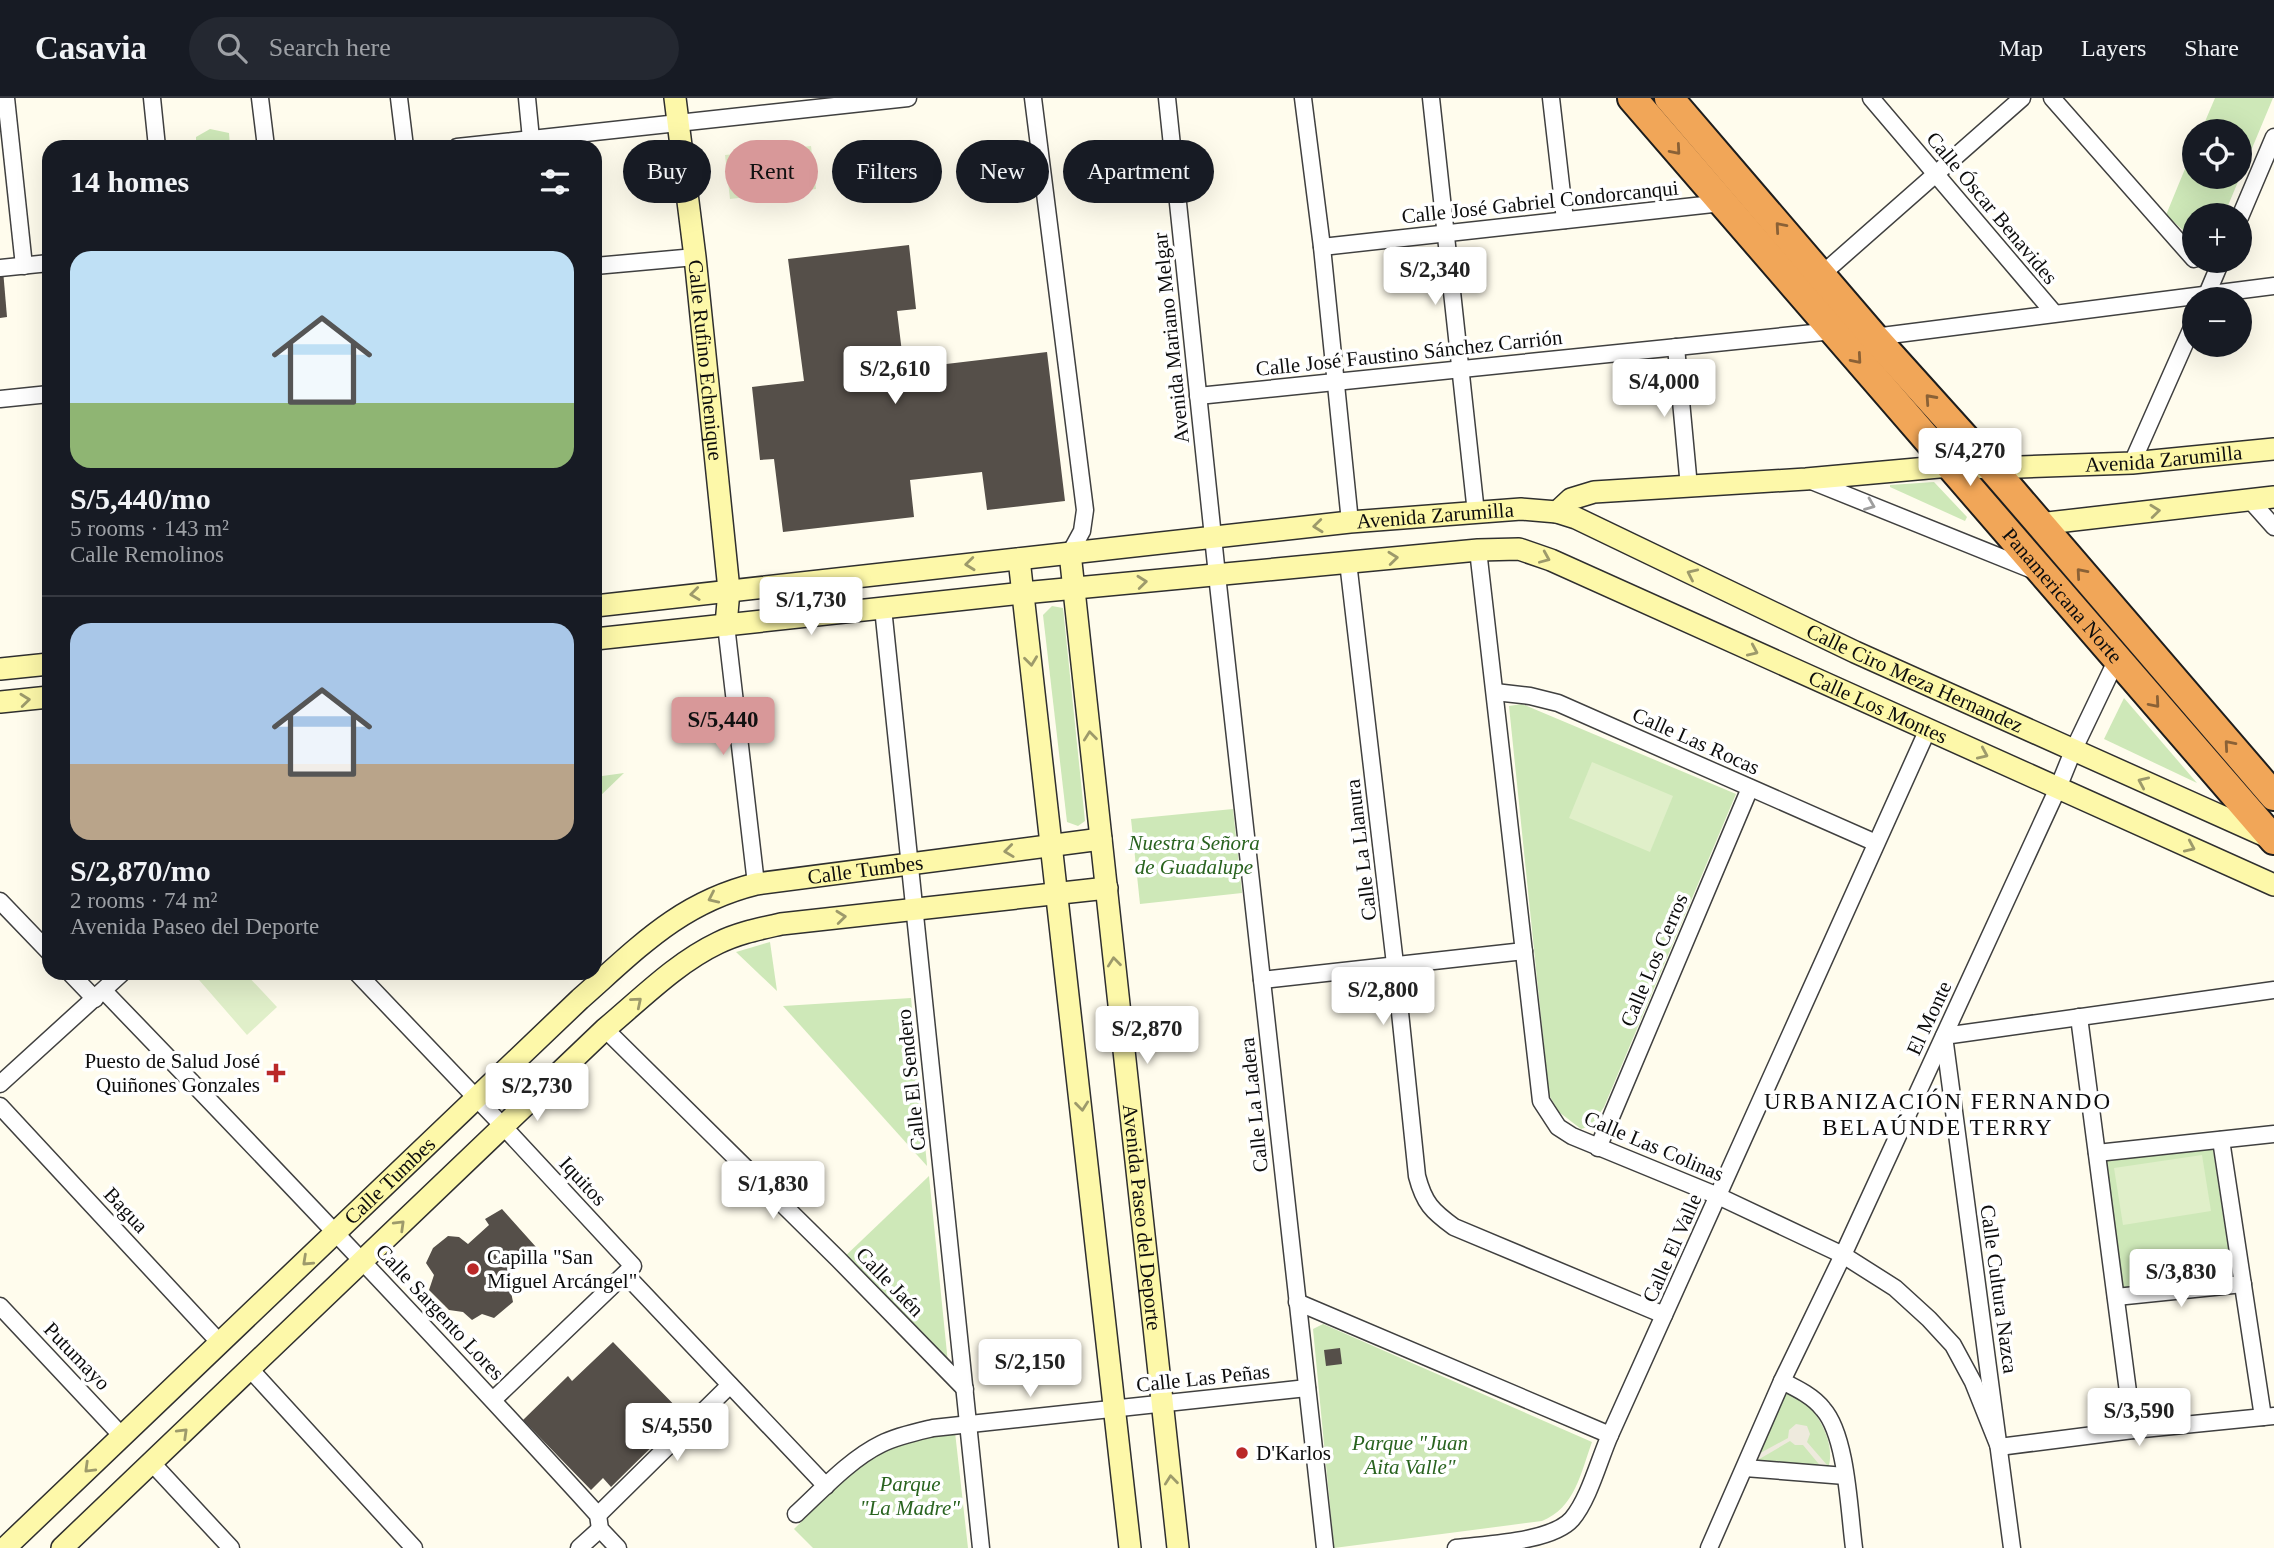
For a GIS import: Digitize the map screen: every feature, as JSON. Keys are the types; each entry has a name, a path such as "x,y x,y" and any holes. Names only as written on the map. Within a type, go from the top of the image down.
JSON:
{"highway":[{"name":"Panamericana Norte","path":"1632,98 2273,840"},
{"name":"Panamericana Norte","path":"1669,98 2274,796"}],"main road":[{"name":"Calle Rufino Echenique","path":"675,98 695,257 729,590 726,625"},
{"name":"Avenida Zarumilla","path":"602,605 1350,522 1521,509 1557,512 1571,499 1594,492 1807,479 1950,466 1992,468 2132,463 2274,449"},
{"path":"2039,524 2274,497"},
{"name":"Calle Ciro Meza Hernandez","path":"1557,512 1576,518 1855,652 2273,840"},
{"name":"Calle Los Montes","path":"1478,550 1519,549 1537,554 2274,885"},
{"name":"Avenida Zarumilla","path":"602,638 1023,593 1478,550"},
{"name":"Avenida Paseo del Deporte","path":"1070,553 1178,1548"},
{"path":"1019,559 1130,1548"},
{"path":"0,669 42,665"},
{"path":"0,702 42,698"},
{"name":"Calle Tumbes","path":"602,980 647,940 698,905 728,891 756,884 1101,839"},
{"name":"Calle Tumbes","path":"62,1548 605,1029 696,954 749,930 780,924 1107,888"},
{"name":"Calle Tumbes","path":"5,1548 602,980"}],"street":[{"path":"6,98 4,127 24,266"},
{"path":"152,98 156,140"},
{"path":"260,98 265,140"},
{"path":"399,98 404,140"},
{"path":"527,98 531,139"},
{"path":"522,140 908,98"},
{"path":"1032,98 1085,510 1082,531 1070,553"},
{"name":"Avenida Mariano Melgar","path":"1167,98 1217,575"},
{"path":"1303,98 1322,247 1350,522"},
{"path":"1431,98 1476,513"},
{"path":"1551,98 1565,220"},
{"name":"Calle Óscar Benavides","path":"1871,98 2054,313"},
{"path":"1821,275 2022,98"},
{"path":"2061,102 2182,245"},
{"path":"2246,203 2274,137"},
{"name":"Calle José Gabriel Condorcanqui","path":"1322,247 1721,203"},
{"path":"602,265 695,257"},
{"path":"0,268 42,264"},
{"path":"2252,288 2274,286"},
{"path":"1874,337 2182,295"},
{"name":"Calle José Faustino Sánchez Carrión","path":"1198,396 1833,331"},
{"path":"1676,347 1689,487"},
{"path":"2132,463 2182,350"},
{"path":"0,400 42,395"},
{"path":"1807,479 2046,576"},
{"path":"2250,500 2274,527"},
{"name":"Calle Las Colinas","path":"1478,550 1541,1101 1558,1126 1572,1136 1718,1196 1843,1255 1895,1288 1953,1345 1973,1382 2000,1447"},
{"name":"Calle La Llanura","path":"1348,562 1417,1176 1422,1195 1433,1212 1454,1227 1664,1315"},
{"name":"Calle La Ladera","path":"1217,575 1325,1548"},
{"name":"Calle El Sendero","path":"883,608 981,1548"},
{"path":"726,625 756,884"},
{"name":"El Monte","path":"1709,1548 1782,1381 1843,1255 2073,751 2118,659"},
{"name":"Calle Las Rocas","path":"1495,692 1558,703 1876,844"},
{"name":"Calle El Valle","path":"1456,1548 1542,1535 1571,1521 1582,1504 1610,1435 1928,729"},
{"name":"Calle Los Cerros","path":"1598,1148 1750,788"},
{"path":"0,901 42,944"},
{"path":"1262,980 1524,951"},
{"name":"Calle Sargento Lores","path":"79,980 99,995 363,1260 493,1400 599,1522 618,1548"},
{"path":"0,1084 115,980"},
{"name":"Iquitos","path":"363,980 503,1126 730,1385 826,1486"},
{"path":"1944,1036 2274,990"},
{"path":"2079,1017 2133,1430"},
{"name":"Calle Jaén","path":"605,1029 838,1259 965,1389"},
{"name":"Calle Cultura Nazca","path":"1944,1036 2012,1548"},
{"name":"Bagua","path":"0,1106 220,1343"},
{"path":"2097,1153 2274,1134"},
{"path":"2000,1447 2133,1430 2269,1417 2243,1284 2221,1140"},
{"path":"493,1400 629,1270"},
{"path":"2116,1297 2243,1284"},
{"path":"1297,1302 1610,1435"},
{"name":"Putumayo","path":"0,1306 122,1436"},
{"path":"250,1369 408,1546"},
{"path":"1782,1381 1816,1402 1828,1416 1839,1442 1854,1548"},
{"path":"579,1548 599,1522 730,1385"},
{"name":"Calle Las Peñas","path":"796,1514 826,1486 878,1445 903,1435 933,1428 1307,1388"},
{"path":"152,1463 231,1548"},
{"path":"1745,1468 1845,1476"}],"green space":[{"path":"2215,98 2273,98 2252,148 2252,119 2206,119"},
{"path":"210,129 229,133 230,140 196,140 196,137"},
{"path":"2182,176 2182,189 2235,189 2229,203 2182,203 2182,229 2166,215"},
{"path":"1934,482 1967,517 1965,521 1890,487"},
{"path":"1052,606 1063,608 1085,821 1078,826 1067,822 1043,615"},
{"path":"2124,698 2197,783 2104,739"},
{"path":"1522,704 1736,794 1604,1107 1591,1126 1581,1129 1559,1112 1549,1095 1509,706"},
{"path":"1592,762 1673,796 1650,852 1569,818"},
{"path":"624,773 602,794 602,776"},
{"name":"Nuestra Señora de Guadalupe","path":"1233,809 1242,893 1140,904 1131,819"},
{"path":"770,942 777,991 736,952"},
{"path":"199,980 252,980 277,1007 247,1035"},
{"path":"911,998 927,1165 927,1166 783,1006"},
{"path":"2209,1146 2213,1149 2233,1280 2121,1292 2104,1164 2107,1160"},
{"path":"2202,1155 2211,1211 2123,1225 2114,1168"},
{"path":"929,1176 949,1373 839,1262"},
{"name":"Parque \"Juan Aita Valle\"","path":"1323,1324 1592,1442 1580,1477 1569,1498 1553,1515 1542,1521 1334,1548 1313,1329"},
{"path":"1782,1393 1803,1401 1820,1421 1829,1445 1828,1468 1753,1462"},
{"name":"Parque \"La Madre\"","path":"955,1432 968,1548 813,1548 794,1529 846,1479 875,1457 907,1441"}],"shaded area":[{"path":"1796,1424 1807,1426 1810,1434 1807,1442 1827,1465 1823,1469 1803,1445 1795,1445 1790,1441 1756,1461 1755,1456 1788,1438 1789,1430"}],"building":[{"path":"909,245 916,309 897,311 904,369 1047,352 1065,501 987,510 982,472 910,480 914,517 783,532 774,459 760,460 752,387 804,381 788,259"},
{"path":"0,270 3,270 7,317 0,318"},
{"name":"Capilla \"San Miguel Arcángel\"","path":"502,1209 536,1247 503,1282 511,1292 513,1302 494,1318 482,1314 472,1320 463,1312 449,1310 429,1290 434,1275 426,1263 433,1248 448,1236 459,1237 468,1244 489,1225 485,1219"},
{"path":"613,1342 684,1415 611,1487 603,1478 591,1490 523,1420 568,1376 572,1381"},
{"path":"1340,1348 1342,1364 1326,1366 1324,1350"}],"place":[{"name":"Puesto de Salud José Quiñones Gonzales","path":"276,1073"},
{"name":"Capilla \"San Miguel Arcángel\"","path":"473,1269"},
{"name":"D'Karlos","path":"1242,1453"}],"district":[{"name":"URBANIZACIÓN FERNANDO BELAÚNDE TERRY","path":"1938,1114"}]}
